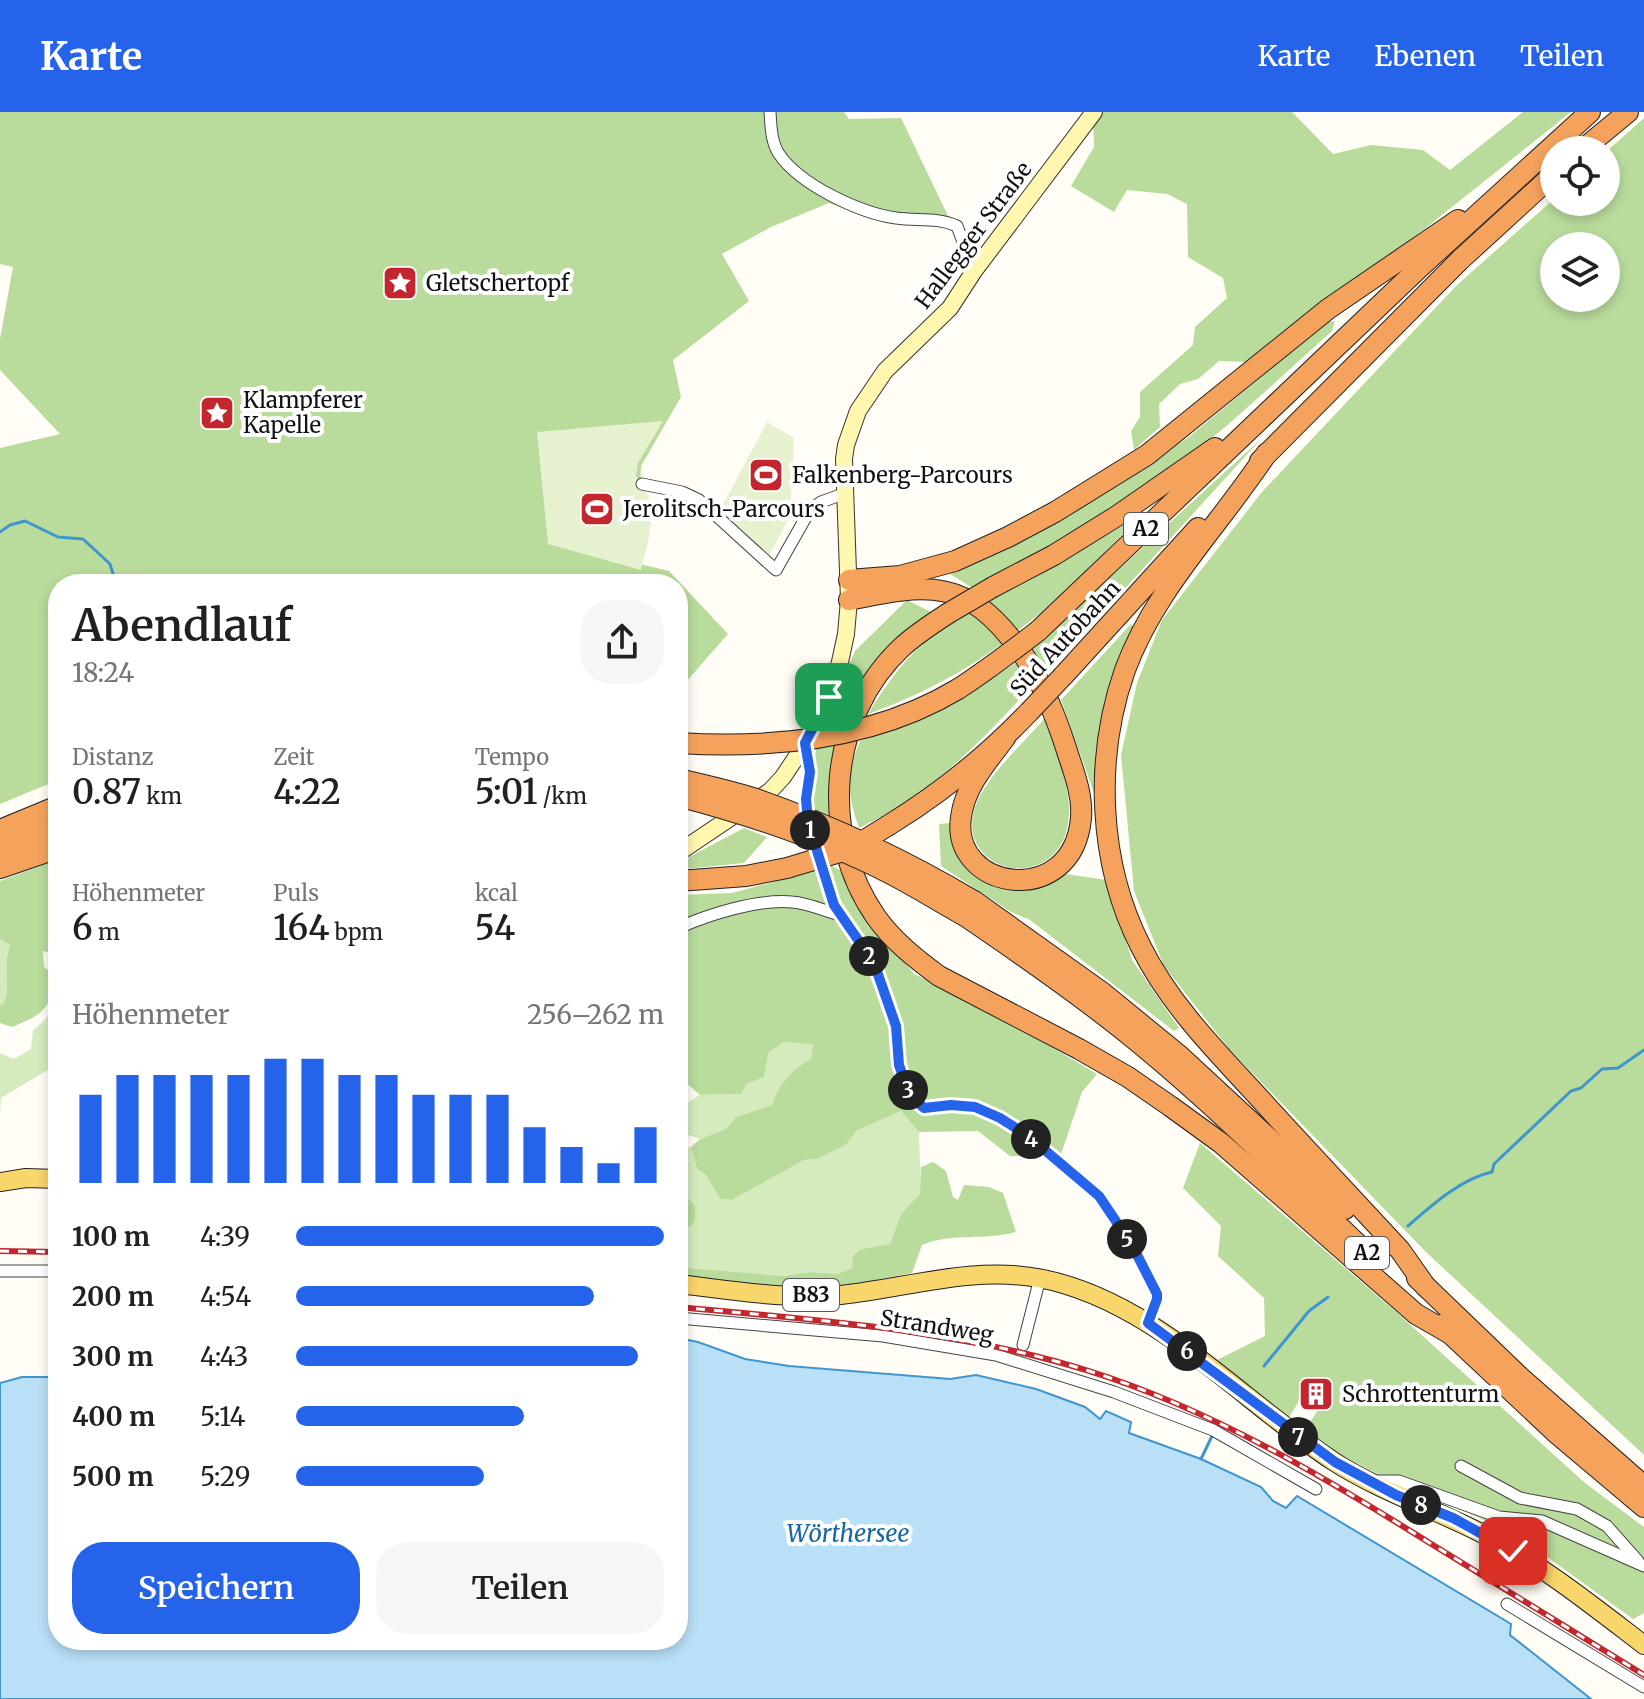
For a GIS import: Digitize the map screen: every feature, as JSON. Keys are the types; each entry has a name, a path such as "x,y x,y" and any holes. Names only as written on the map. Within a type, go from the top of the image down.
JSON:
{"highway":[{"name":"Süd Autobahn","path":"688,743 748,745 823,738 863,729 956,690 1038,631 1490,202 1590,112"},
{"path":"1599,136 1628,112"},
{"name":"Süd Autobahn","path":"688,880 746,876 787,868 850,849 932,798 1005,738 1267,453 1439,280 1540,187"},
{"path":"849,590 955,561 1055,512 1147,455 1328,309 1441,229 1490,202"},
{"path":"1253,426 1054,555 947,614 902,647 883,668 858,708 841,763 838,806 843,845 864,898 878,919 912,956 939,976 1128,1077 1209,1134 1416,1314 1449,1333"},
{"path":"1267,453 1239,496 1192,554 1142,634 1122,681 1106,743 1105,765 1111,860 1124,907 1141,947 1181,1011 1230,1066 1281,1136 1400,1250 1426,1287 1520,1377 1644,1486"},
{"path":"849,590 919,588 956,594 971,600 997,621 1029,663 1061,731 1077,783 1081,820 1070,852 1062,863 1040,877 1022,881 1004,880 987,871 969,853 960,820 971,786 1005,738"},
{"name":"A2","path":"688,782 754,799 850,836 915,866 1129,1035 1212,1105 1555,1432 1644,1507"},
{"name":"A2","path":"688,799 743,813 825,844 970,909 1103,993 1281,1136"},
{"path":"0,830 48,829"},
{"path":"0,850 48,831"},
{"path":"0,868 48,833"}],"main road":[{"name":"Hallegger Straße","path":"688,846 770,791 783,777 821,715 836,676 846,634 849,590 843,494 846,445 867,394 885,371 950,308 974,271 1094,112"},
{"path":"0,1182 48,1179"},
{"name":"B83","path":"688,1285 785,1295 821,1295 969,1275 1002,1274 1040,1278 1098,1295 1148,1323 1301,1438 1367,1481 1453,1518 1513,1551 1644,1645"}],"street":[{"path":"770,112 778,151 804,177 842,200 873,213 938,220 957,226 974,271"},
{"path":"642,484 682,492 699,500 776,570 810,510 843,494"},
{"path":"805,743 810,772 806,799 808,822 828,892 874,963 896,1026 899,1065 910,1096 924,1108 951,1105 975,1107 1000,1118 1027,1135 1099,1196 1132,1245 1154,1287 1157,1299 1148,1323"},
{"path":"688,923 739,907 792,902 841,915"},
{"path":"0,1271 48,1271"},
{"path":"1023,1345 1040,1278"},
{"name":"Strandweg","path":"688,1319 883,1336 996,1355 1114,1392 1213,1430 1316,1489"},
{"path":"1461,1466 1520,1498 1577,1509 1607,1526 1642,1566"},
{"path":"1367,1481 1399,1481 1499,1517 1542,1521 1642,1566"},
{"path":"1507,1604 1644,1687"}],"green space":[{"path":"0,112 844,112 849,119 901,118 949,218 884,223 829,203 771,227 722,254 749,301 673,360 681,397 641,466 639,519 623,560 672,574 48,574 48,784 0,804 0,448 60,434 0,370 0,339 13,267 0,264"},
{"path":"1100,112 1292,112 1333,154 1371,145 1423,150 1450,170 1523,112 1571,112 1423,230 1247,362 1219,361 1198,379 1180,384 1159,404 1160,427 1134,450 1131,431 1140,417 1140,392 1193,345 1195,327 1227,298 1223,278 1188,257 1187,204 1167,194 1127,190 1114,212 1071,186 1094,147 1093,119"},
{"path":"1644,118 1644,1455 1426,1252 1230,1050 1164,966 1134,891 1121,755 1137,683 1162,620 1262,492 1457,285 1540,211 1540,216 1620,216 1620,139"},
{"path":"1335,321 1332,331 1244,411 1130,500 1063,540 971,587 950,574 1056,522 1189,437 1327,322"},
{"name":"Jerolitsch-Parcours","path":"663,421 638,463 636,476 644,486 651,509 650,533 641,570 548,544 537,432"},
{"name":"Falkenberg-Parcours","path":"767,422 794,438 790,517 769,555 719,512"},
{"path":"1262,438 1048,673 1031,650"},
{"path":"1142,515 1050,606 1017,631 988,602"},
{"path":"688,591 728,634 688,680"},
{"path":"907,600 931,612 883,654 845,721 823,726 855,651"},
{"path":"969,613 989,621 1006,641 939,683 868,714 888,684 924,642"},
{"path":"1131,624 1136,628 1099,743 1094,793 1061,700"},
{"path":"1017,662 1031,687 972,748 931,784 885,815 859,828 852,804 850,774 860,741 911,723 961,699"},
{"path":"1045,718 1069,801 1064,839 1051,857 1034,866 1015,868 997,863 983,852 974,836 973,815 977,802 993,777"},
{"path":"839,745 833,817 809,808 816,749"},
{"path":"950,823 960,861 1002,887 1036,889 1066,874 1107,880 1132,960 1179,1028 1174,1031 1030,920 1011,912 941,866 939,824"},
{"path":"744,828 767,837 744,863 688,869 689,857"},
{"path":"48,863 48,952 43,951 44,967 48,970 48,1003 38,1014 12,1027 0,1023 0,1005 4,1004 6,997 10,945 0,939 0,881"},
{"path":"832,866 846,873 856,900 914,974 982,1006 1097,1074 1082,1092 1060,1157 1010,1156 978,1131 919,1132 901,1111 856,1131 846,1145 817,1159 804,1160 732,1200 720,1199 706,1175 697,1169 691,1147 700,1139 726,1129 736,1117 772,1105 787,1078 811,1059 813,1044 784,1042 768,1053 764,1077 747,1084 741,1094 700,1095 688,1085 688,895 732,893"},
{"path":"0,939 10,945 4,1005 0,1005"},
{"path":"48,1015 48,1070 1,1098 0,1114 0,1053 14,1059 31,1049 33,1030"},
{"path":"784,1042 813,1043 811,1059 787,1078 773,1105 736,1117 726,1129 700,1139 688,1135 688,1102 700,1095 741,1094 747,1084 764,1077 767,1053"},
{"path":"901,1111 919,1132 921,1194 901,1214 890,1244 861,1249 853,1268 838,1274 811,1272 783,1276 688,1268 688,1228 695,1222 688,1200 688,1147 691,1147 697,1169 706,1175 720,1199 732,1200 804,1160 817,1159 846,1145 856,1131"},
{"path":"1200,1143 1395,1311 1585,1483 1644,1527 1644,1613 1633,1619 1514,1533 1369,1470 1305,1430 1333,1387 1313,1378 1288,1419 1217,1360 1265,1336 1264,1298 1218,1256 1221,1226 1183,1188"},
{"path":"933,1162 946,1171 953,1197 958,1200 964,1185 989,1187 1003,1193 1016,1232 934,1241 922,1245 912,1273 845,1286 781,1288 688,1278 688,1268 783,1276 811,1272 838,1274 852,1268 853,1256 861,1249 890,1244 901,1214 920,1194 921,1167"},
{"path":"688,1198 695,1206 695,1222 688,1228"}],"water":[{"name":"Wörthersee","path":"688,1340 745,1359 789,1366 950,1379 976,1375 1036,1389 1085,1407 1100,1419 1106,1411 1131,1422 1129,1433 1201,1459 1261,1487 1273,1501 1286,1508 1297,1496 1511,1624 1510,1635 1591,1699 0,1699 0,1383 22,1377 48,1377 48,1650 688,1650"}],"waterway":[{"path":"0,532 25,521 58,537 83,539 110,564 113,574"},
{"path":"1408,1226 1458,1186 1492,1172 1494,1164 1571,1091 1581,1088 1602,1069 1618,1068 1644,1050"},
{"path":"1264,1366 1309,1311 1328,1297"},
{"path":"1201,1459 1212,1436"}],"railway":[{"path":"0,1251 48,1252"},
{"path":"688,1308 885,1328 988,1345 1089,1371 1135,1387 1224,1425 1309,1470 1644,1675"}],"place":[{"name":"Gletschertopf","path":"400,283"},
{"name":"Klampferer Kapelle","path":"217,413"},
{"name":"Falkenberg-Parcours","path":"766,475"},
{"name":"Jerolitsch-Parcours","path":"597,509"},
{"name":"Schrottenturm","path":"1316,1394"}],"route":[{"path":"829,697 805,743 810,772 806,799 808,822 828,892 874,963 885,992 896,1026 899,1065 910,1096 924,1108 951,1105 975,1107 1027,1135 1099,1196 1132,1245 1157,1294 1148,1323 1335,1462 1367,1481 1453,1518 1513,1551"}]}
